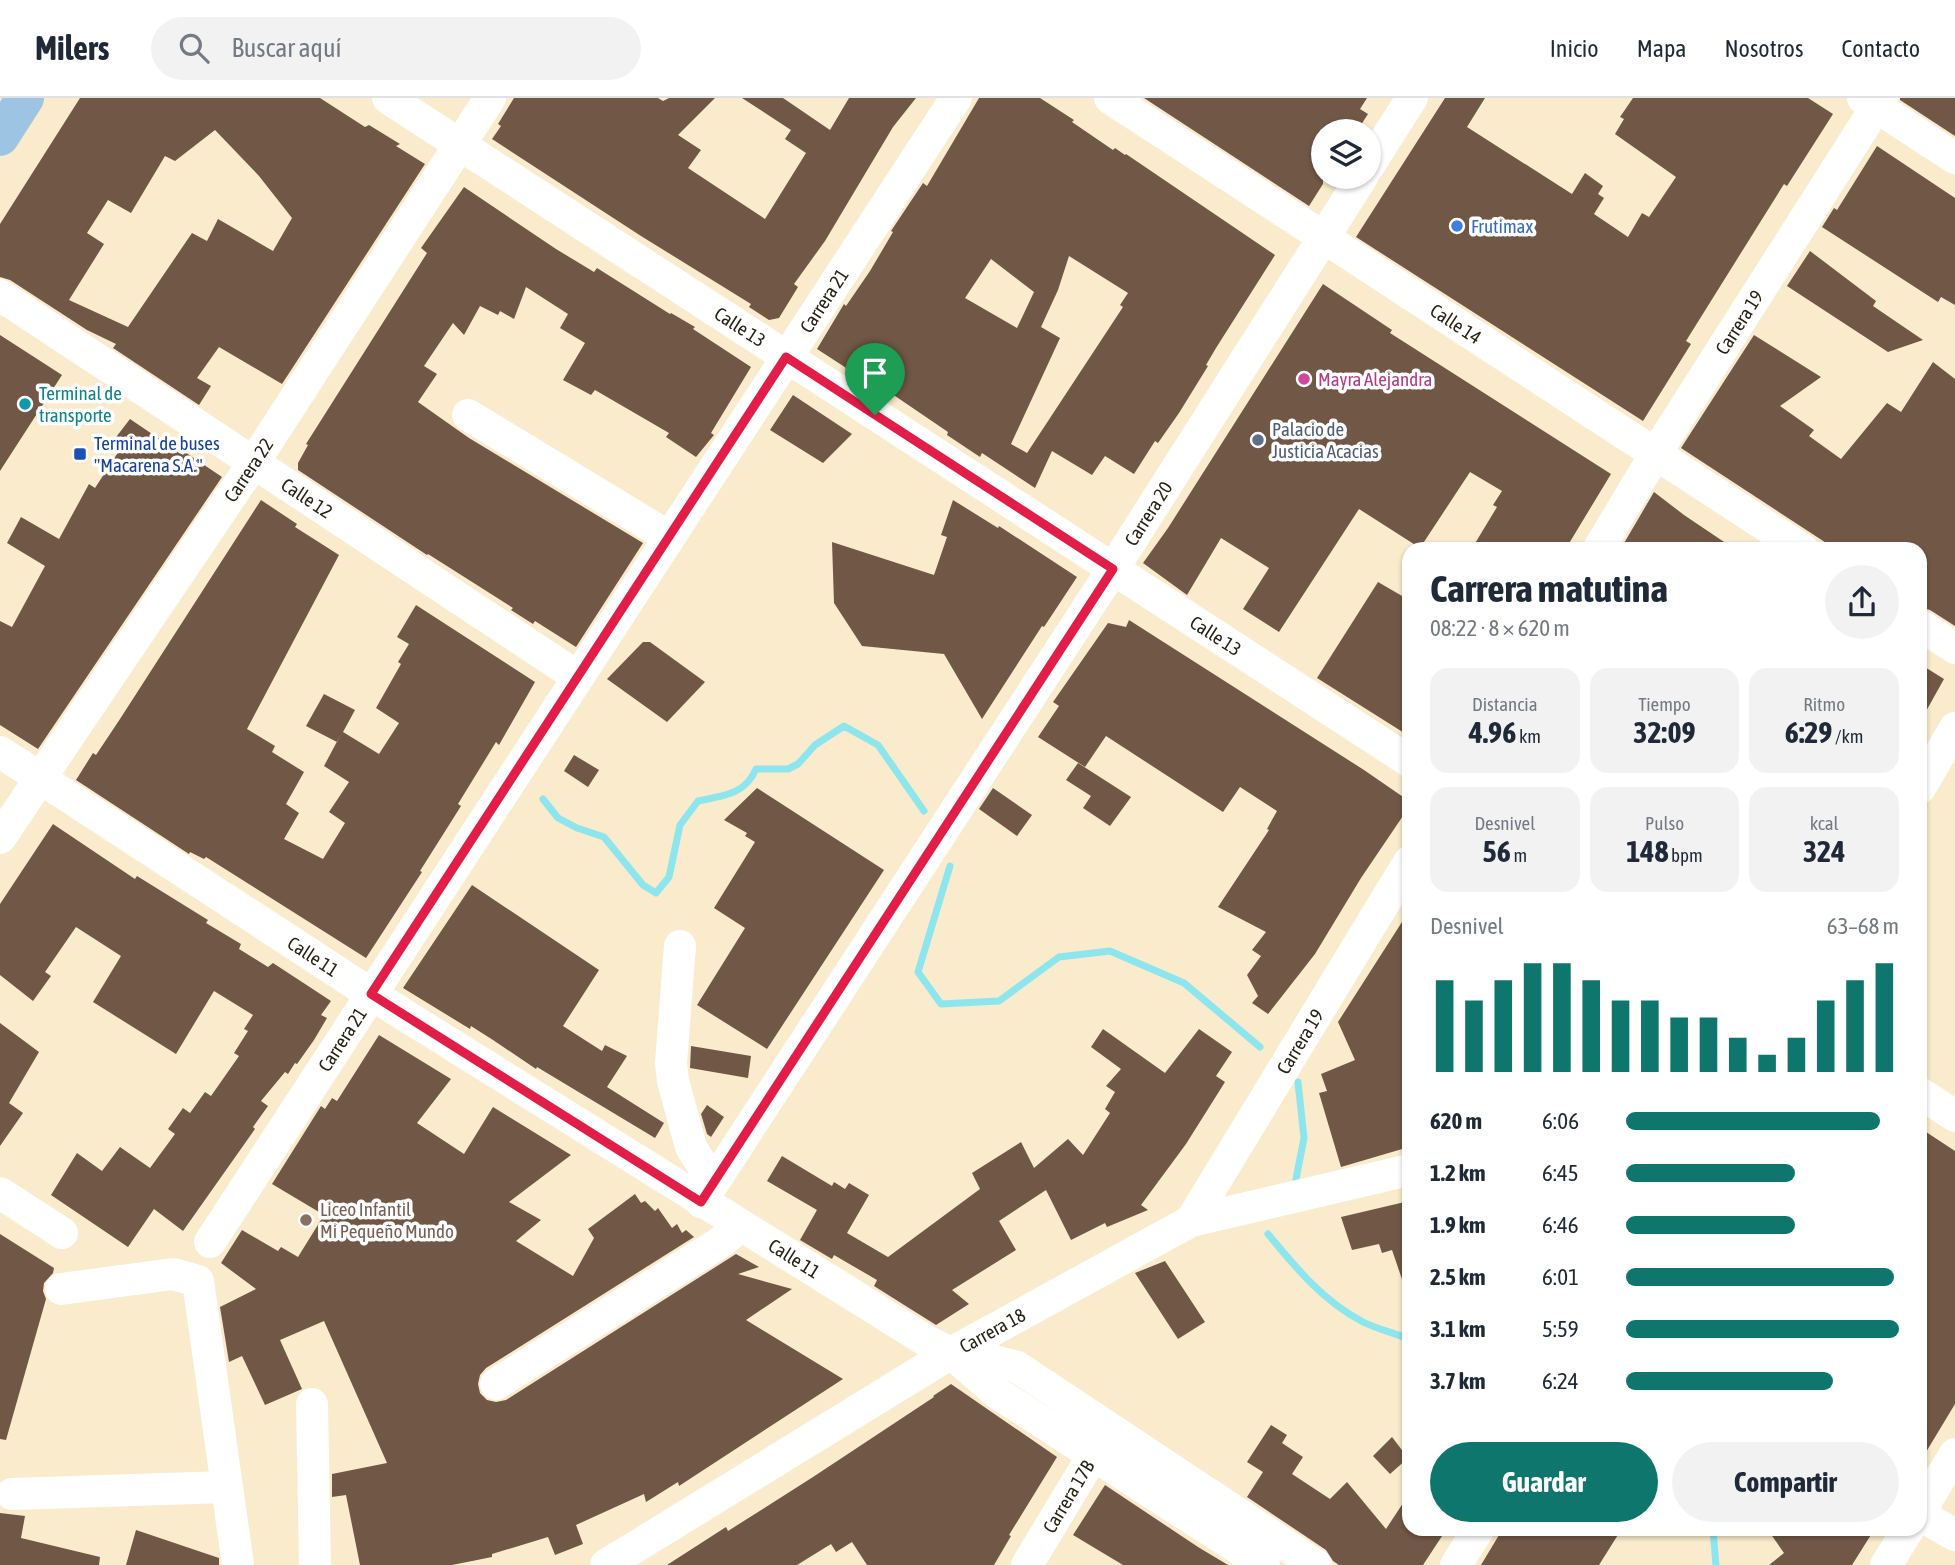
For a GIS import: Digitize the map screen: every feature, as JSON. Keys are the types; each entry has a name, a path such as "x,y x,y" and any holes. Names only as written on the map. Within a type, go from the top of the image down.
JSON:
{"main road":[{"path":"0,137 25,98"}],"street":[{"name":"Calle 13","path":"388,98 1402,756"},
{"name":"Carrera 22","path":"0,838 254,462 490,98"},
{"name":"Carrera 21","path":"209,1242 956,98"},
{"name":"Calle 14","path":"1110,98 1792,542"},
{"path":"1381,147 1412,98"},
{"path":"1874,101 1955,158"},
{"name":"Carrera 19","path":"1603,542 1874,101"},
{"name":"Carrera 20","path":"707,1193 1113,569 1354,189"},
{"name":"Calle 12","path":"0,295 578,677"},
{"path":"468,415 669,537"},
{"path":"1927,630 1955,648"},
{"path":"1927,776 1955,728"},
{"name":"Calle 11","path":"0,752 371,994 707,1193 740,1226 925,1340 951,1353 997,1393 1264,1565"},
{"name":"Carrera 19","path":"1191,1221 1402,874"},
{"path":"680,946 671,1063 673,1081 691,1147 707,1193"},
{"path":"1927,1098 1955,1116"},
{"name":"Carrera 18","path":"611,1564 951,1353 1191,1221 1402,1172"},
{"path":"0,1193 62,1233"},
{"path":"496,1384 701,1255 740,1226"},
{"path":"61,1289 173,1274 198,1281 238,1565"},
{"name":"Calle 11","path":"951,1353 1017,1367 1316,1565"},
{"path":"312,1404 315,1565"},
{"name":"Carrera 17B","path":"1027,1565 1109,1428"},
{"path":"1927,1501 1955,1454"},
{"path":"12,1494 225,1487"},
{"path":"1927,1517 1955,1535"},
{"path":"1456,1565 1474,1536"},
{"path":"1886,1565 1904,1536"}],"building":[{"path":"80,98 320,98 365,127 369,125 400,144 396,146 425,164 282,384 219,347 197,378 211,386 199,405 113,348 116,344 87,330 10,280 0,277 0,224","holes":["215,130 259,176 292,218 273,251 218,219 207,241 192,233 128,327 69,300 104,244 87,233 108,200 131,213 165,156 175,161"]},
{"path":"514,98 658,98 663,101 669,98 715,98 678,135 701,150 688,168 765,219 806,153 785,139 791,130 742,98 783,98 830,130 849,98 916,98 893,127 825,241 794,284 798,287 779,318 769,320 749,307 751,304 492,139"},
{"path":"979,98 1040,98 1113,150 1115,148 1126,154 1275,255 1216,348 1179,413 1158,443 1155,441 1134,474 1105,456 1092,475 1052,451 1035,488 982,453 980,457 876,383 874,386 817,349 844,304 846,306 870,271 893,232 891,231 923,183 927,186","holes":["1069,256 1128,293 1120,305 1123,307 1027,453 1011,444 1060,338 1041,327 1058,290","991,259 1034,292 1017,328 965,298"]},
{"path":"1144,98 1367,98 1360,109 1368,114 1365,119 1311,119 1311,189 1320,189 1309,206"},
{"path":"1445,98 1485,98 1467,127 1572,194 1585,173 1603,186 1598,194 1604,198 1594,214 1628,237 1642,213 1649,217 1676,177 1615,134 1624,119 1620,117 1633,98 1808,98 1833,114 1787,186 1784,184 1686,341 1691,344 1643,421 1356,237"},
{"path":"1955,98 1955,136 1900,100"},
{"path":"1877,146 1955,198 1955,305 1941,297 1938,302 1822,227 1834,208 1837,210"},
{"path":"464,187 556,249 594,272 597,268 695,327 693,329 751,367 711,433 714,435 696,457 666,437 669,433 595,390 591,395 563,380 585,343 560,328 568,314 526,287 514,319 500,311 498,315 480,306 464,335 453,323 424,366 437,374 418,402 469,438 643,543 576,647 535,621 533,624 511,610 513,608 298,470 298,463 308,445 306,444 427,253 421,248"},
{"path":"1810,251 1876,301 1873,306 1923,340 1888,352 1787,286"},
{"path":"1323,284 1392,330 1390,333 1611,474 1570,542 1476,542 1497,507 1493,505 1502,491 1470,472 1424,542 1411,542 1359,509 1279,632 1243,609 1269,568 1221,538 1187,595 1143,563"},
{"name":"Terminal de transporte","path":"0,335 62,375 0,471"},
{"path":"1754,335 1821,377 1780,406 1814,430 1809,436 1841,459 1887,403 1901,412 1933,362 1955,379 1955,626 1927,609 1927,542 1825,542 1681,448"},
{"path":"793,395 852,434 823,463 770,430"},
{"path":"130,419 183,455 185,452 222,477 38,749 0,725 0,621 12,627 45,566 7,543 21,517 59,539 89,484 95,488 119,451 110,445"},
{"path":"1654,492 1724,542 1625,542"},
{"path":"261,500 297,524 295,527 339,555 247,729 275,746 272,752 304,772 286,804 299,813 284,839 323,859 345,823 329,812 349,782 324,766 337,742 306,726 324,694 355,710 343,732 379,754 399,723 376,708 409,644 397,637 416,605 535,682 499,745 496,742 458,804 461,806 420,871 422,872 366,958 206,857 204,859 190,852 189,854 76,780 120,719"},
{"path":"953,500 998,528 999,526 1077,577 982,719 944,654 862,646 834,603 832,542 934,575 947,537 941,535"},
{"path":"1378,582 1402,596 1402,732 1317,678"},
{"path":"1129,620 1402,796 1402,817 1315,954 1268,1014 1252,1003 1258,996 1247,975 1261,956 1252,950 1266,932 1218,907 1269,830 1267,829 1277,811 1240,787 1223,812 1106,736 1085,767 1038,737 1059,706 1053,702 1108,623 1126,627"},
{"path":"643,642 650,642 705,682 667,722 607,679"},
{"path":"1927,668 1944,679 1927,709"},
{"path":"574,755 599,770 588,787 564,771"},
{"path":"1078,763 1131,797 1110,826 1083,808 1091,796 1066,780"},
{"path":"757,788 884,870 767,1049 697,1005 745,928 714,908 755,842 745,836 747,833 724,820"},
{"path":"993,788 1032,815 1017,836 979,809"},
{"path":"53,824 135,879 137,876 208,920 206,923 241,944 239,949 268,967 273,963 331,1001 321,1015 327,1018 314,1040 297,1064 295,1063 288,1074 285,1072 261,1101 268,1106 253,1127 255,1129 183,1231 154,1209 128,1247 51,1195 77,1153 102,1171 120,1147 150,1168 175,1134 168,1129 183,1108 190,1113 205,1092 211,1096 239,1056 234,1053 248,1031 244,1029 253,1015 214,991 176,1054 93,1002 121,956 76,927 45,972 51,976 33,1001 0,975 0,904"},
{"path":"472,885 599,970 563,1026 602,1051 605,1045 627,1056 607,1087 664,1123 655,1138 537,1067 536,1069 471,1026 470,1029 403,988"},
{"path":"1402,922 1402,1149 1341,1167 1319,1093 1327,1091 1321,1074 1355,1060 1338,1022"},
{"path":"0,1023 39,1052 9,1103 23,1113 0,1146"},
{"path":"1103,1029 1165,1073 1199,1029 1232,1052 1216,1076 1225,1082 1186,1144 1141,1205 1148,1210 1107,1227 1105,1223 1071,1240 1046,1190 999,1221 1016,1250 952,1290 969,1304 936,1325 874,1286 877,1280 834,1255 832,1259 800,1240 817,1210 767,1181 782,1156 832,1186 834,1182 845,1189 849,1183 869,1195 847,1233 888,1257 980,1189 972,1173 1021,1142 1034,1168 1068,1139 1083,1155 1110,1113 1105,1109 1115,1092 1106,1086 1121,1069 1091,1047"},
{"path":"379,1035 451,1079 417,1123 464,1154 493,1107 571,1155 509,1202 541,1220 516,1241 573,1276 594,1238 588,1229 635,1194 641,1203 645,1201 655,1211 658,1208 672,1228 677,1224 682,1233 686,1230 694,1237 486,1368 480,1375 478,1384 480,1393 487,1400 506,1400 736,1254 759,1267 738,1274 792,1289 746,1320 843,1379 679,1486 678,1482 646,1502 644,1494 576,1525 583,1544 555,1555 548,1537 492,1554 492,1557 452,1565 360,1565 346,1495 332,1497 332,1474 387,1463 324,1321 280,1340 302,1389 265,1405 242,1356 229,1362 220,1307 256,1289 221,1263 242,1230 278,1251 281,1247 298,1257 324,1215 272,1184 321,1106 325,1109 332,1098 337,1101"},
{"path":"691,1046 751,1056 748,1078 690,1068"},
{"path":"707,1105 724,1117 711,1137 707,1134 701,1114"},
{"path":"1927,1133 1955,1151 1955,1404 1927,1450"},
{"path":"1402,1203 1402,1279 1392,1250 1382,1253 1379,1244 1352,1250 1341,1217"},
{"path":"0,1234 54,1268 44,1283 46,1299 6,1440 0,1439"},
{"path":"1165,1261 1205,1322 1178,1339 1135,1273"},
{"path":"951,1384 1057,1457 1009,1535 1011,1536 994,1565 867,1565 852,1542 836,1552 831,1544 797,1565 667,1565 726,1527 728,1531 813,1477"},
{"path":"1271,1425 1287,1435 1282,1443 1303,1457 1292,1474 1330,1499 1347,1482 1386,1529 1402,1505 1402,1536 1442,1536 1423,1565 1339,1565 1326,1550 1247,1497 1263,1472 1247,1462"},
{"path":"1392,1437 1402,1450 1402,1463 1390,1474 1373,1456"},
{"path":"1105,1485 1228,1565 1123,1565 1073,1535"},
{"path":"0,1513 25,1516 21,1538 100,1557 99,1565 0,1565"},
{"path":"136,1530 219,1558 219,1565 126,1565"},
{"path":"1498,1536 1617,1536 1599,1565 1481,1565"},
{"path":"1772,1536 1870,1536 1852,1565 1769,1565 1784,1553"}],"waterway":[{"path":"543,799 558,818 604,837 643,885 656,893 669,877 680,825 698,801 732,793 746,784 756,769 788,769 798,764 815,745 844,726 878,745 924,811"},
{"path":"950,866 918,972 941,1004 999,1001 1059,957 1110,951 1184,983 1260,1047"},
{"path":"1296,1179 1304,1138 1298,1082"},
{"path":"1268,1234 1300,1271 1335,1304 1363,1322 1402,1337"},
{"path":"1714,1536 1716,1565"}],"place":[{"name":"Frutimax","path":"1457,226"},
{"name":"Mayra Alejandra","path":"1304,379"},
{"name":"Terminal de transporte","path":"25,404"},
{"name":"Palacio de Justicia Acacias","path":"1258,440"},
{"name":"Terminal de buses \"Macarena S.A.\"","path":"80,454"},
{"name":"Liceo Infantil Mi Pequeño Mundo","path":"306,1220"}],"route":[{"path":"786,357 875,415 1113,569 701,1202 371,994 786,357"}]}
